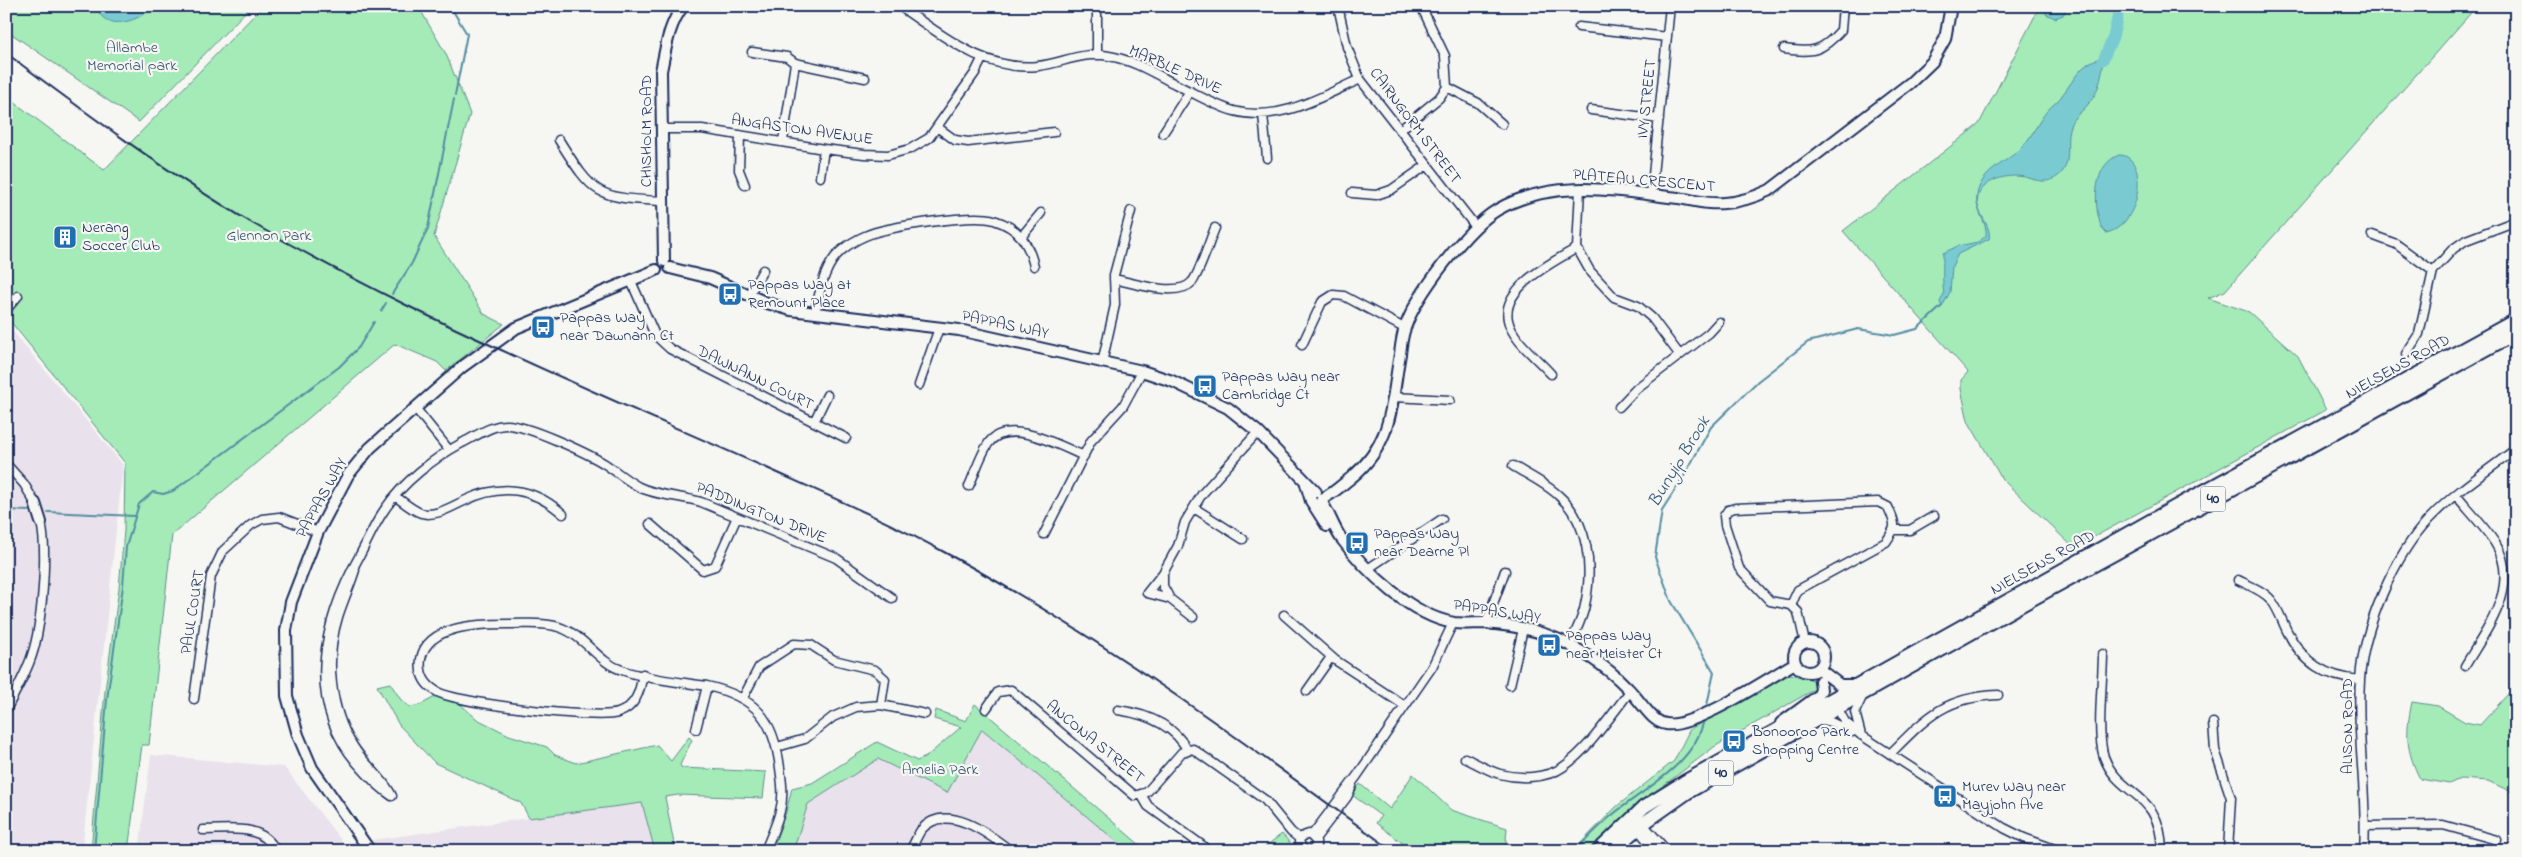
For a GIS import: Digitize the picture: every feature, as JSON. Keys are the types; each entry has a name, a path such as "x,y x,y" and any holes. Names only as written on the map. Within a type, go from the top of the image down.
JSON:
{"main road":[{"name":"NIELSENS ROAD","path":"1864,688 2175,507 2516,320"},
{"name":"NIELSENS ROAD","path":"1613,851 1638,823 1684,782 1761,739 1864,688 2516,333"},
{"name":"NIELSENS ROAD","path":"1598,851 1688,792 1816,720 1835,703"}],"street":[{"name":"CHISHOLM ROAD","path":"667,265 662,201 661,71 666,41 677,13 683,6"},
{"name":"MARBLE DRIVE","path":"899,6 982,59 1010,66 1039,66 1084,54 1109,56 1138,65 1235,111 1264,114 1301,106 1360,79"},
{"path":"1097,6 1097,55"},
{"name":"CAIRNGORM STREET","path":"1338,6 1347,47 1360,79 1476,227"},
{"path":"1400,130 1439,98 1447,87 1445,56 1421,6"},
{"name":"IVY STREET","path":"1651,195 1670,6"},
{"path":"1784,49 1802,52 1818,50 1825,45 1841,30 1843,6"},
{"name":"PLATEAU CRESCENT","path":"1317,497 1358,472 1372,458 1385,435 1394,397 1404,328 1417,302 1476,227 1497,210 1525,197 1554,190 1580,188 1721,204 1746,200 1770,190 1910,83 1932,62 1945,38 1951,6"},
{"path":"1579,27 1667,37"},
{"path":"752,52 787,57 795,63 865,78"},
{"name":"ANGASTON AVENUE","path":"662,129 702,129 824,149 888,155 917,146 929,138 975,73 982,59"},
{"path":"783,141 795,63"},
{"path":"1447,87 1478,103 1502,124"},
{"path":"1162,133 1190,91"},
{"path":"1591,110 1659,119"},
{"path":"1264,114 1267,158"},
{"path":"937,127 955,140 968,142 1054,132"},
{"path":"740,135 739,170 745,185"},
{"path":"559,140 579,173 597,190 616,199 662,201"},
{"path":"820,177 824,149"},
{"path":"1352,192 1376,195 1391,190 1427,165"},
{"path":"1580,188 1577,248 1590,271 1601,286 1614,296 1638,306 1652,318 1679,354"},
{"path":"1102,363 1115,305 1114,279 1130,211"},
{"path":"1022,236 1042,213"},
{"path":"815,312 826,271 841,250 865,236 892,229 974,218 993,220 1022,236 1029,246 1034,266"},
{"path":"2406,354 2419,334 2433,271 2452,249 2466,240 2516,221"},
{"path":"1114,279 1168,290 1182,288 1193,282 1215,228"},
{"path":"2372,235 2396,244 2433,271"},
{"path":"1551,374 1517,337 1508,320 1509,307 1519,288 1530,276 1577,248"},
{"name":"PAPPAS WAY","path":"370,851 312,768 298,735 287,696 286,631 291,602 318,532 348,475 370,448 462,367 516,328 656,270 658,263 710,278 767,303 815,312 959,330 1142,371 1203,395 1228,408 1258,432 1303,478 1317,497 1328,526 1398,596 1421,610 1453,623 1486,623 1523,629 1570,645 1614,674 1631,690 1652,716 1656,726 1666,732 1680,729 1692,719 1712,710 1795,663"},
{"path":"749,295 763,270"},
{"name":"DAWNANN COURT","path":"631,281 656,335 670,349 846,438"},
{"path":"1302,345 1322,302 1333,295 1344,296 1404,328"},
{"path":"6,310 18,296"},
{"path":"1619,407 1637,388 1679,354 1709,333 1719,322"},
{"path":"919,385 939,328"},
{"path":"1044,534 1091,441 1123,406 1142,371"},
{"path":"814,422 827,394"},
{"path":"1394,397 1450,400"},
{"path":"416,409 449,450"},
{"name":"PADDINGTON DRIVE","path":"360,555 338,617 331,657 331,678 337,712 344,729 356,751 388,788 392,796 379,788 346,750 329,716 324,678 326,641 339,597 360,555 384,510 396,496 449,450 488,430 505,425 522,426 602,462 639,487 655,493 680,496 701,502 836,558 892,598"},
{"path":"969,486 988,444 997,434 1021,431 1084,456"},
{"path":"1193,617 1170,599 1147,593 1163,573 1178,546 1185,522 1202,494 1258,432"},
{"name":"ALISON ROAD","path":"2364,851 2360,752 2360,680 2367,641 2381,599 2394,571 2412,540 2429,518 2516,449"},
{"path":"6,464 24,484 34,503 42,522 45,552 36,638 29,663 6,710"},
{"path":"1513,466 1557,494 1573,510 1583,532 1588,554 1585,607 1570,645"},
{"path":"396,496 412,509 427,514 446,510 485,494 526,491 548,500 563,514"},
{"path":"2456,495 2495,543 2502,558 2506,581 2499,606 2464,666"},
{"path":"1791,605 1798,590 1886,542 1895,530 1895,523 1888,507 1878,502 1728,510 1724,516 1725,525 1739,568 1770,600 1791,605 1798,612 1802,623 1804,642"},
{"path":"1194,508 1243,539"},
{"path":"1895,530 1910,530 1934,516"},
{"path":"650,524 703,570 714,566 737,517"},
{"name":"PAUL COURT","path":"194,699 211,576 223,550 251,525 262,519 279,518 318,532"},
{"path":"1369,568 1442,520"},
{"path":"1486,623 1505,572"},
{"path":"1163,573 1163,586 1170,599"},
{"path":"2238,580 2271,599 2288,634 2303,656 2324,673 2340,678 2360,680"},
{"path":"1284,615 1331,657 1405,706"},
{"path":"1313,837 1347,797 1357,776 1432,667 1453,623"},
{"path":"643,674 640,691 634,701 628,708 608,715 529,711 449,697 430,688 424,680 420,669 424,651 435,638 464,626 545,624 575,634 606,662 616,668 707,686 743,698 763,716 777,746 782,797 780,811 765,851"},
{"path":"1510,685 1523,629"},
{"path":"1761,739 1818,696 1821,690 1822,673 1824,655 1820,647 1811,642 1804,642 1794,652 1795,663 1802,671 1822,673 1840,685 1864,688 1855,712 1861,735"},
{"path":"743,698 756,673 764,663 789,646 806,644 834,660 875,670 885,679 881,705"},
{"path":"2103,654 2101,737 2104,756 2113,773 2144,800 2158,820 2162,851"},
{"path":"1307,691 1331,657"},
{"path":"1822,673 1845,722 1861,735 2009,830 2060,851"},
{"path":"696,729 707,686"},
{"name":"ANCONA STREET","path":"986,709 998,692 1010,690 1135,796 1147,792 1182,752 1188,751"},
{"path":"1465,758 1498,774 1517,778 1538,776 1562,768 1597,733 1631,690"},
{"path":"1890,754 1922,721 1946,705 1972,696 1998,695"},
{"path":"777,746 806,740 833,717 856,707 881,705 925,714"},
{"path":"1118,710 1143,714 1181,738 1188,751 1193,750 1266,800 1290,832 1300,839"},
{"path":"1816,720 1831,722 1861,735"},
{"path":"2212,723 2216,750 2232,798 2228,851"},
{"path":"1141,794 1148,806 1203,846 1206,851"},
{"path":"910,851 922,830 930,823 951,819 980,829 1011,851"},
{"path":"1638,823 1656,851"},
{"path":"1638,823 1667,851"},
{"path":"2364,826 2443,824 2497,840"},
{"path":"203,830 257,831 270,839 276,851"},
{"path":"1304,851 1299,845 1300,839 1306,834 1313,837"},
{"path":"1313,837 1316,850"}],"shaded area":[{"path":"6,323 123,465 82,851 6,851"},
{"path":"982,729 1128,851 793,851 808,804 878,759 947,793"},
{"path":"151,755 284,767 344,844 642,802 655,851 139,851"}],"green space":[{"name":"Allambe Memorial park","path":"6,6 251,6 139,122 6,30"},
{"name":"Glennon Park","path":"263,6 418,6 446,54 470,114 434,236 484,314 504,324 446,371 437,362 395,344 172,535 149,745 142,745 128,851 91,851 105,691 119,588 124,531 125,463 6,316 6,96 104,170"},
{"path":"2040,6 2477,6 2225,291 2208,298 2249,312 2298,356 2326,410 2074,548 2002,479 1968,421 1961,389 1961,380 1968,372 1843,231 1979,124"},
{"path":"1790,674 1813,680 1815,689 1714,747 1625,815 1589,851 1573,851 1616,807 1674,761 1690,729"},
{"path":"2516,682 2516,794 2488,781 2460,779 2449,784 2420,779 2409,750 2408,742 2408,723 2412,702 2438,706 2465,722 2480,725 2508,694"},
{"path":"390,683 401,700 410,707 420,705 437,696 460,704 477,719 509,735 547,747 555,755 576,763 657,745 671,761 689,737 692,740 680,765 682,768 766,772 763,798 678,795 665,797 675,849 655,851 642,803 529,818 521,803 435,763 399,725 377,686"},
{"name":"Amelia Park","path":"975,704 1147,851 1128,851 982,729 947,793 878,759 808,804 793,851 772,851 786,812 792,788 812,783 877,742 917,761 926,757 961,727 934,719 936,710 966,721"},
{"path":"1413,774 1451,810 1507,828 1505,851 1413,851 1376,823 1381,816 1352,795 1360,784 1390,809"},
{"path":"1282,834 1292,845 1294,851 1259,851"}],"water":[{"path":"97,6 153,6 132,20 114,22 106,20 100,15"},
{"path":"2045,6 2068,6 2063,15 2055,18 2046,14"},
{"path":"2100,58 2104,60 2098,89 2087,106 2071,123 2068,133 2067,163 2059,175 2051,180 2044,181 2019,176 2000,178 1989,183 1980,192 1978,204 1988,228 1989,239 1958,254 1952,266 1950,292 1942,307 1940,302 1944,294 1943,253 1958,246 1978,242 1986,236 1985,226 1977,206 1979,187 1987,175 2022,147 2047,111 2060,99 2083,68"},
{"path":"2119,155 2129,158 2135,166 2138,178 2138,191 2128,217 2118,227 2106,233 2101,227 2098,215 2096,198 2098,180 2105,165"}],"waterway":[{"path":"450,6 467,34 455,95"},
{"path":"2103,60 2113,37 2120,6"},
{"path":"392,294 412,263 428,228 454,99"},
{"path":"381,311 386,303"},
{"name":"Bunyip Brook","path":"1706,710 1714,672 1671,601 1655,557 1662,510 1684,476 1711,427 1758,381 1808,342 1858,329 1894,335 1917,329 1942,306"},
{"path":"94,851 107,699 123,586 126,547 139,504 153,492 163,494 173,491 339,367 359,347 374,322"},
{"path":"6,510 29,511"},
{"path":"48,512 135,516"},
{"name":"Bunyip Brook","path":"1575,851 1611,816 1679,763 1699,735 1704,719"},
{"name":"Bunyip Brook","path":"1416,851 1437,848 1443,851"}],"railway":[{"path":"6,53 157,163 220,204 329,266 497,348 879,519 1003,585 1117,656 1229,732 1393,851"}],"place":[{"name":"Nerang Soccer Club","path":"65,237"},
{"name":"Pappas Way at Remount Place","path":"730,294"},
{"name":"Pappas Way near Dawnann Ct","path":"543,327"},
{"name":"Pappas Way near Cambridge Ct","path":"1205,386"},
{"name":"Pappas Way near Dearne Pl","path":"1357,543"},
{"name":"Pappas Way near Meister Ct","path":"1549,645"},
{"name":"Bonooroo Park Shopping Centre","path":"1734,741"},
{"name":"Murev Way near Mayjohn Ave","path":"1945,796"}]}
